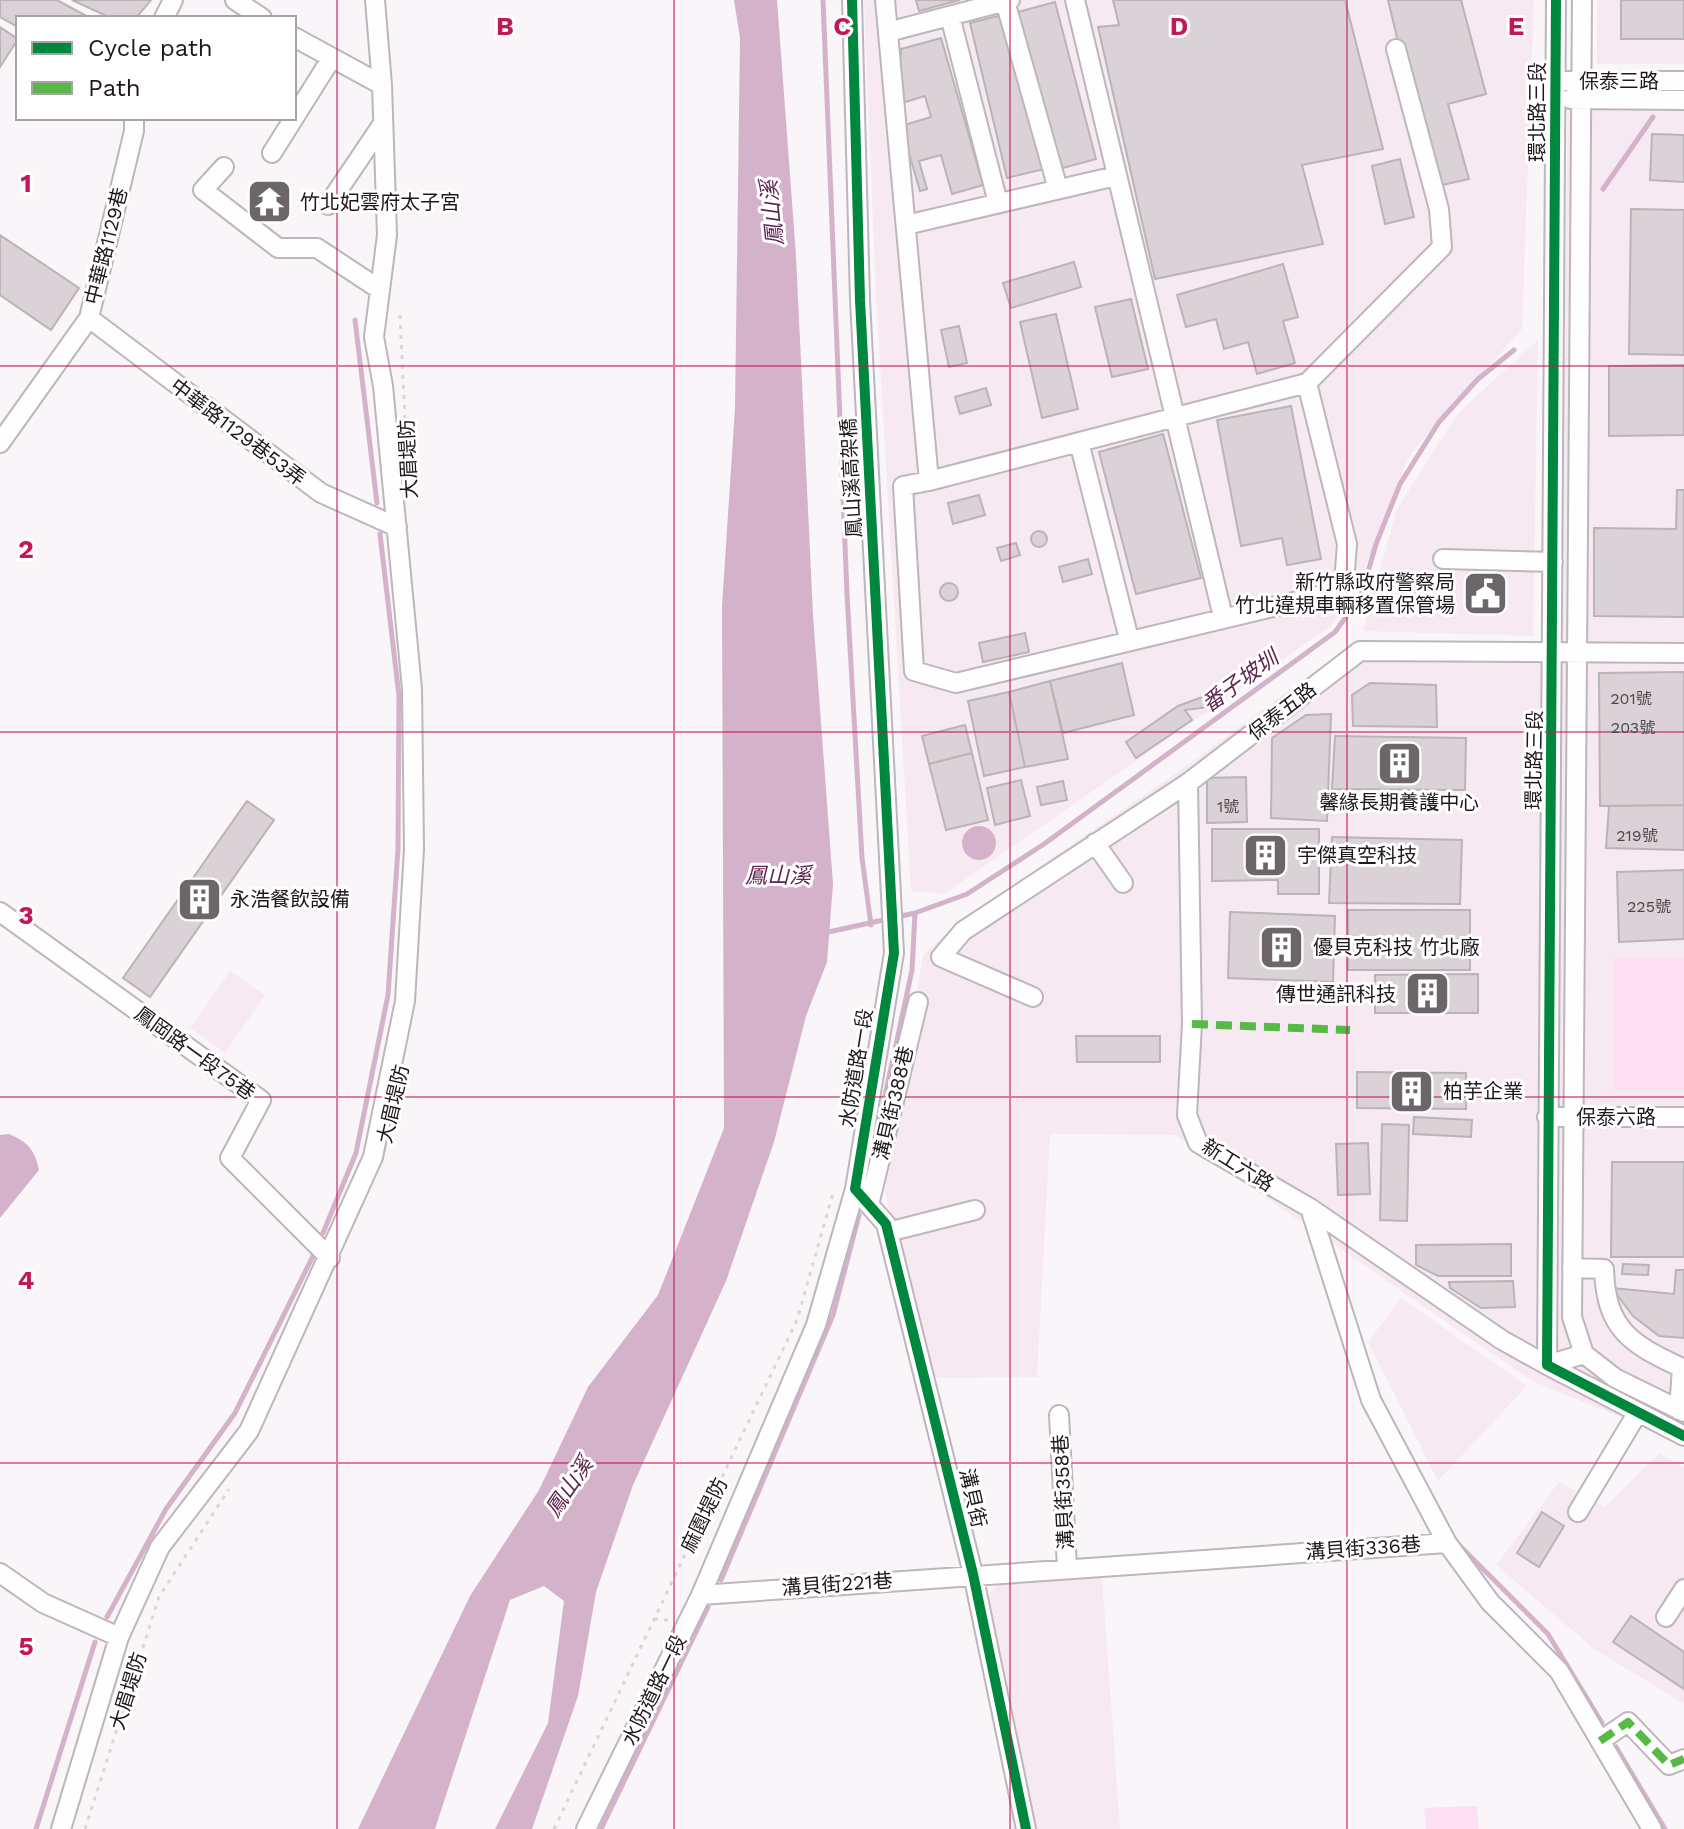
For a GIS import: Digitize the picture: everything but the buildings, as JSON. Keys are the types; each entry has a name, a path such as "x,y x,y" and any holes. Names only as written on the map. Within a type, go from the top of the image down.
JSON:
{"street":[{"path":"235,0 259,16"},
{"path":"61,1829 119,1637 160,1547 249,1431 330,1258 373,1157 405,1001 414,849 412,689 383,386 374,337 387,235 382,85 375,0"},
{"name":"鳳山溪高架橋","path":"852,0 860,300 894,953"},
{"path":"885,0 929,481"},
{"path":"1075,0 1223,617"},
{"name":"環北路三段","path":"1547,1365 1556,0"},
{"name":"環北路三段","path":"1582,0 1572,1317 1584,1354"},
{"path":"888,32 950,16 980,4 1008,1 1058,189"},
{"path":"950,16 998,203"},
{"path":"296,38 382,85"},
{"path":"1307,383 1347,544 1344,583 1335,592 956,683 914,671 903,486 1307,383 1442,247 1439,209 1396,49"},
{"path":"296,115 331,59"},
{"name":"保泰三路","path":"1555,90 1684,81"},
{"name":"保泰三路","path":"1582,90 1684,100"},
{"name":"中華路1129巷","path":"0,443 89,318 134,131 134,120"},
{"path":"272,153 293,120"},
{"path":"328,205 382,125"},
{"path":"224,167 203,190 278,248 317,248 379,289"},
{"path":"906,225 1116,176"},
{"name":"中華路1129巷53弄","path":"89,318 321,493 397,527"},
{"path":"1079,442 1129,639"},
{"path":"1443,559 1553,562"},
{"name":"保泰五路","path":"1033,997 941,957 963,931 1188,783 1360,651 1684,653"},
{"name":"新工六路","path":"1188,783 1192,1024 1188,1125 1198,1143 1310,1208 1502,1340 1547,1365"},
{"path":"1095,843 1123,883"},
{"name":"鳳岡路一段75巷","path":"0,912 261,1100 230,1158 330,1258"},
{"name":"水防道路一段","path":"586,1829 701,1595 816,1325 855,1189 894,953"},
{"name":"溝貝街388巷","path":"869,1205 918,1002"},
{"name":"保泰六路","path":"1547,1117 1684,1117"},
{"name":"溝貝街","path":"855,1189 886,1224 973,1574 1026,1829"},
{"path":"1310,1208 1371,1400 1447,1543"},
{"path":"888,1232 975,1210"},
{"path":"1547,1365 1584,1354 1615,1378 1681,1411 1682,1368 1645,1350 1627,1337 1605,1300 1604,1269 1572,1268"},
{"path":"1547,1365 1684,1436"},
{"path":"1578,1512 1638,1412"},
{"name":"溝貝街358巷","path":"1059,1415 1067,1568"},
{"name":"溝貝街336巷","path":"973,1574 1447,1543 1490,1602 1559,1671 1652,1829"},
{"path":"0,1573 43,1603 119,1637"},
{"name":"溝貝街221巷","path":"701,1595 973,1574"},
{"path":"1666,1617 1684,1589"},
{"path":"1600,1741 1628,1722 1669,1765 1684,1759"}],"shaded area":[{"path":"864,0 1534,0 1522,329 1410,454 1355,593 1331,626 944,894 911,891 876,294"},
{"path":"1597,0 1684,0 1684,64 1597,64"},
{"path":"1568,91 1684,94 1684,1443 1532,1381 1175,1135 1050,1134 1037,1377 934,1378 885,1194 923,955 961,920 1178,772 1355,642 1560,643"},
{"path":"1538,340 1533,636 1363,631 1397,509 1458,413"},
{"path":"1613,958 1684,958 1684,1090 1613,1090"},
{"path":"230,971 265,995 225,1053 190,1028"},
{"path":"1401,1298 1527,1386 1438,1481 1368,1342"},
{"path":"1659,1454 1684,1467 1684,1704 1593,1648 1496,1565 1559,1482 1605,1507"},
{"path":"1102,1578 1120,1829 1035,1829 983,1599 1005,1579"},
{"path":"1477,1806 1479,1829 1426,1829 1424,1808"}],"water":[{"name":"鳳山溪","path":"734,0 777,0 796,256 813,615 833,884 827,962 806,1016 774,1142 726,1281 633,1485 596,1592 578,1696 532,1829 495,1829 548,1723 564,1601 544,1586 510,1600 435,1829 358,1829 470,1596 539,1490 588,1387 658,1295 724,1128 722,606 735,408 740,38"},
{"path":"979,826 991,831 996,843 991,855 979,860 967,855 962,843 967,831"},
{"path":"9,1134 30,1148 39,1170 0,1218 0,1135"}],"waterway":[{"path":"823,0 847,594 862,858 871,925"},
{"name":"番子坡圳","path":"1603,189 1653,117"},
{"path":"355,320 377,503"},
{"name":"番子坡圳","path":"824,933 915,913 967,894 1044,844 1335,632 1361,596 1376,544 1400,484 1439,422 1478,379 1514,350"},
{"path":"323,1233 356,1153 388,995 398,849 399,696 380,534"},
{"path":"877,1133 912,970 915,913"},
{"path":"721,1580 833,1315 859,1215"},
{"path":"107,1617 166,1509 235,1413 313,1256"},
{"path":"1456,1542 1548,1634 1602,1723"},
{"path":"601,1829 708,1607"},
{"path":"36,1829 95,1642"},
{"path":"1616,1747 1665,1829"}],"marked path":[{"path":"1192,1024 1350,1030"},
{"path":"1600,1741 1628,1722 1669,1765 1684,1759"}],"cycle path":[{"path":"852,0 860,300 894,953 855,1189 886,1224 973,1574 1026,1829"},
{"path":"1556,0 1547,1365 1684,1436"}],"place":[{"name":"竹北妃雲府太子宮","path":"269,202"},
{"name":"新竹縣政府警察局 竹北違規車輛移置保管場","path":"1486,593"},
{"name":"馨緣長期養護中心","path":"1399,763"},
{"name":"宇傑真空科技","path":"1266,855"},
{"name":"永浩餐飲設備","path":"199,899"},
{"name":"優貝克科技 竹北廠","path":"1282,947"},
{"name":"傳世通訊科技","path":"1427,994"},
{"name":"柏芋企業","path":"1412,1091"}]}
